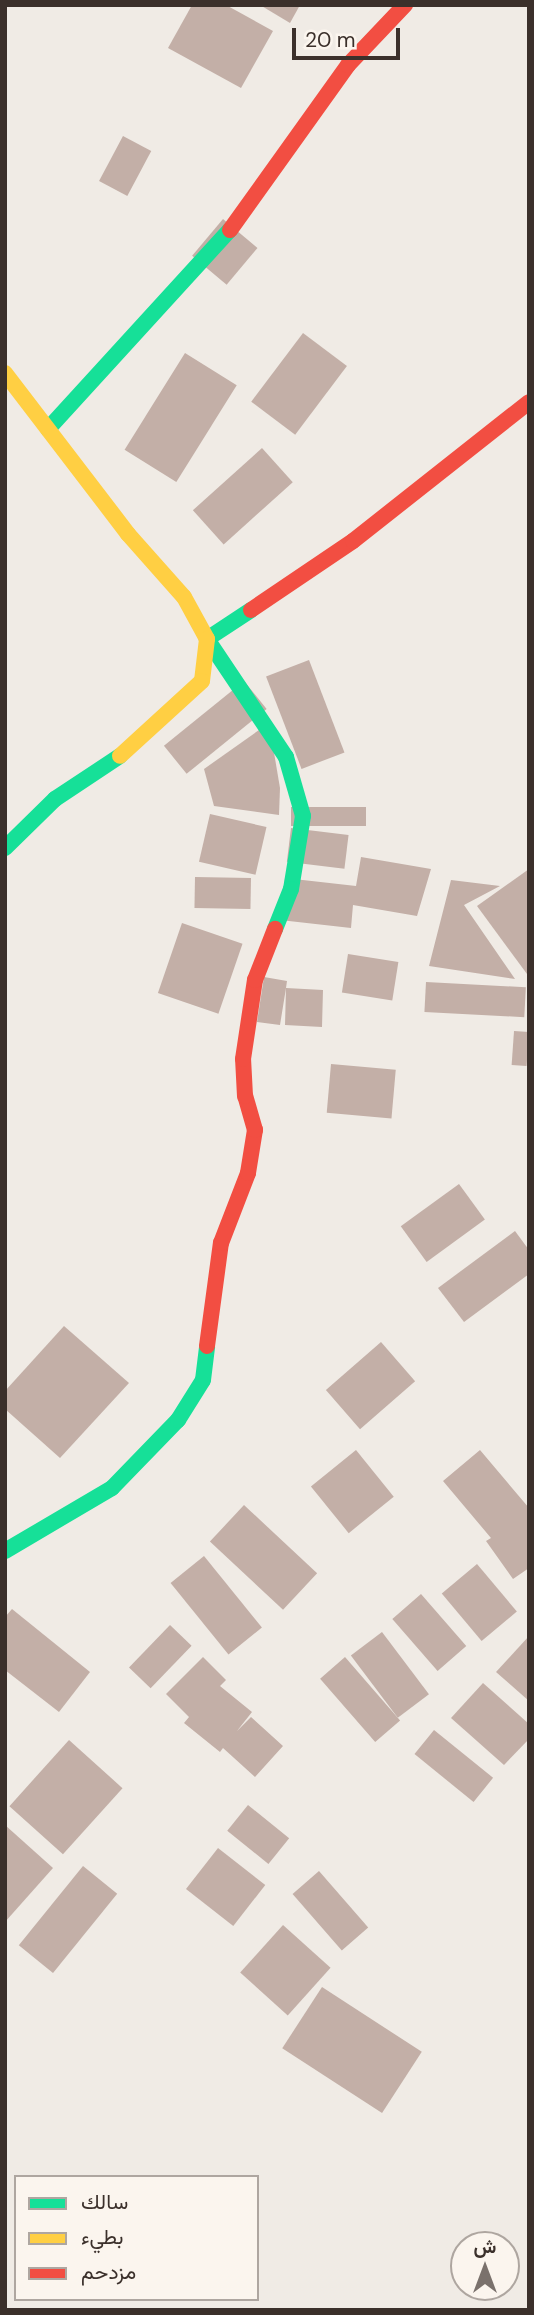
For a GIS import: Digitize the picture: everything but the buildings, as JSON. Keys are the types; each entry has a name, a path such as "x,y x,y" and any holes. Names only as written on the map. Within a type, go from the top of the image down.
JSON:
{"street":[{"path":"48,429 230,230 348,65 405,5"},
{"path":"5,373 128,534 184,597 207,639 286,757 303,816 291,889 255,980 243,1059 245,1096 255,1130 248,1173 221,1243 203,1380 178,1420 112,1488 5,1551"},
{"path":"5,848 55,799 126,752 202,681 207,639 353,541 529,402"}],"traffic: fast":[{"path":"48,429 230,230"},
{"path":"251,610 207,639 286,757 303,816 291,889 275,929"},
{"path":"5,848 55,799 120,756"},
{"path":"5,1551 112,1488 178,1420 203,1380 207,1346"}],"traffic: slow":[{"path":"5,373 128,534 184,597 207,639 202,681 120,756"}],"traffic: jam":[{"path":"230,230 348,65 405,5"},
{"path":"251,610 353,541 529,402"},
{"path":"207,1346 221,1243 248,1173 255,1130 245,1096 243,1059 255,980 275,929"}]}
